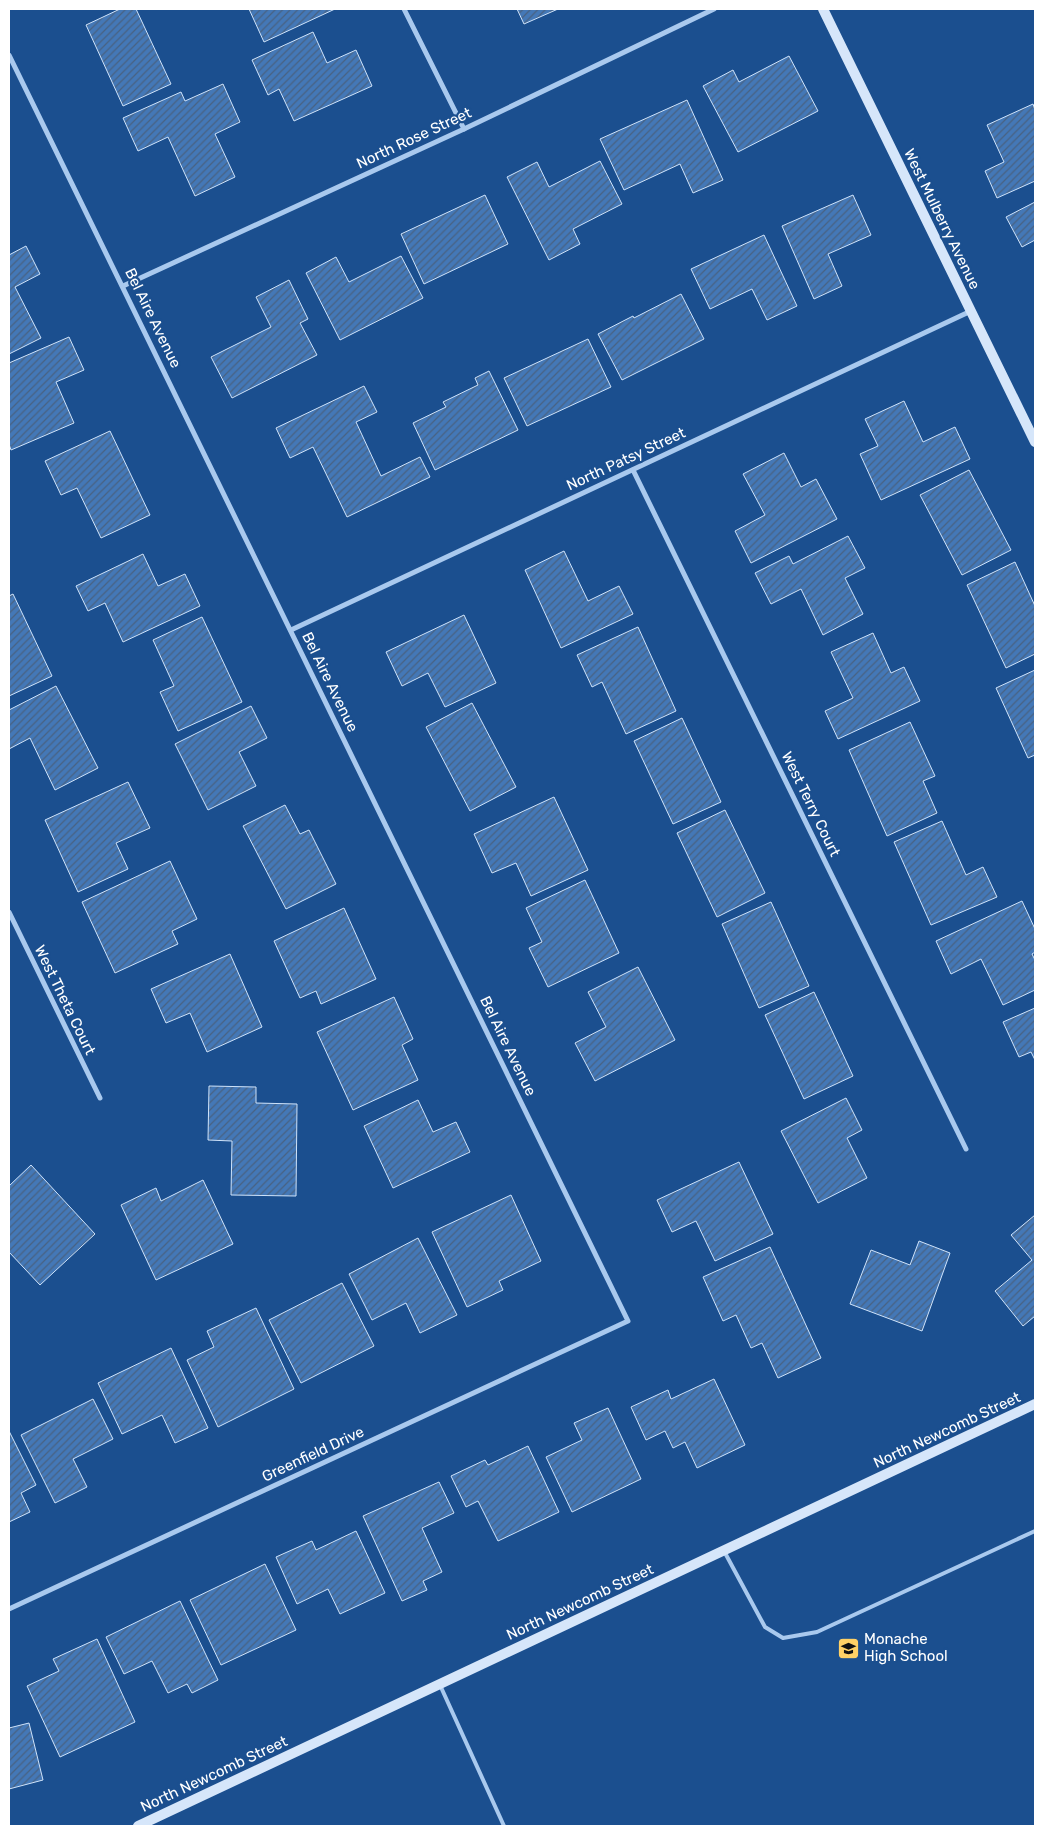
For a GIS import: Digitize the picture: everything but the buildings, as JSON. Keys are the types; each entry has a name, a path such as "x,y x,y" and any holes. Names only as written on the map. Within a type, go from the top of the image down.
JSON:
{"main road":[{"name":"West Mulberry Avenue","path":"823,9 1035,442"},
{"name":"North Newcomb Street","path":"138,1826 1035,1404"}],"street":[{"path":"404,9 464,129"},
{"name":"North Rose Street","path":"123,286 464,129 714,9"},
{"name":"Bel Aire Avenue","path":"9,55 628,1321"},
{"name":"North Patsy Street","path":"291,630 971,311"},
{"name":"West Terry Court","path":"633,470 966,1149"},
{"name":"West Theta Court","path":"9,912 100,1098"},
{"name":"Greenfield Drive","path":"9,1609 628,1321"}],"lane":[{"path":"724,1551 765,1627 783,1638 817,1632 1035,1531"},
{"path":"440,1684 504,1826"}],"place":[{"name":"Monache High School","path":"848,1648"}]}
